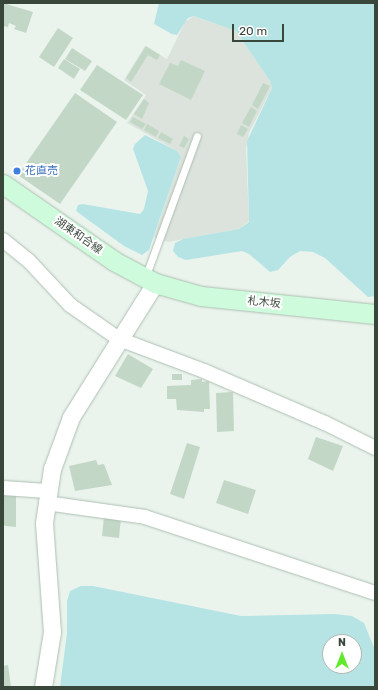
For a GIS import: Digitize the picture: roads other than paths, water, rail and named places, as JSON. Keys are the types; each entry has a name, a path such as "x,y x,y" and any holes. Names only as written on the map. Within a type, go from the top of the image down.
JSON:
{"main road":[{"name":"湖東和合線","path":"3,184 114,261 150,280"},
{"name":"札木坂","path":"150,280 201,296 375,314"}],"street":[{"path":"3,240 29,261 70,305 119,339 204,371 325,423 375,448"},
{"path":"43,687 52,632 46,551 47,497 60,442 71,417 119,339 150,280"},
{"path":"3,488 144,518 375,592"}],"lane":[{"path":"150,280 197,136"}],"place":[{"name":"花直売","path":"17,171"}]}
